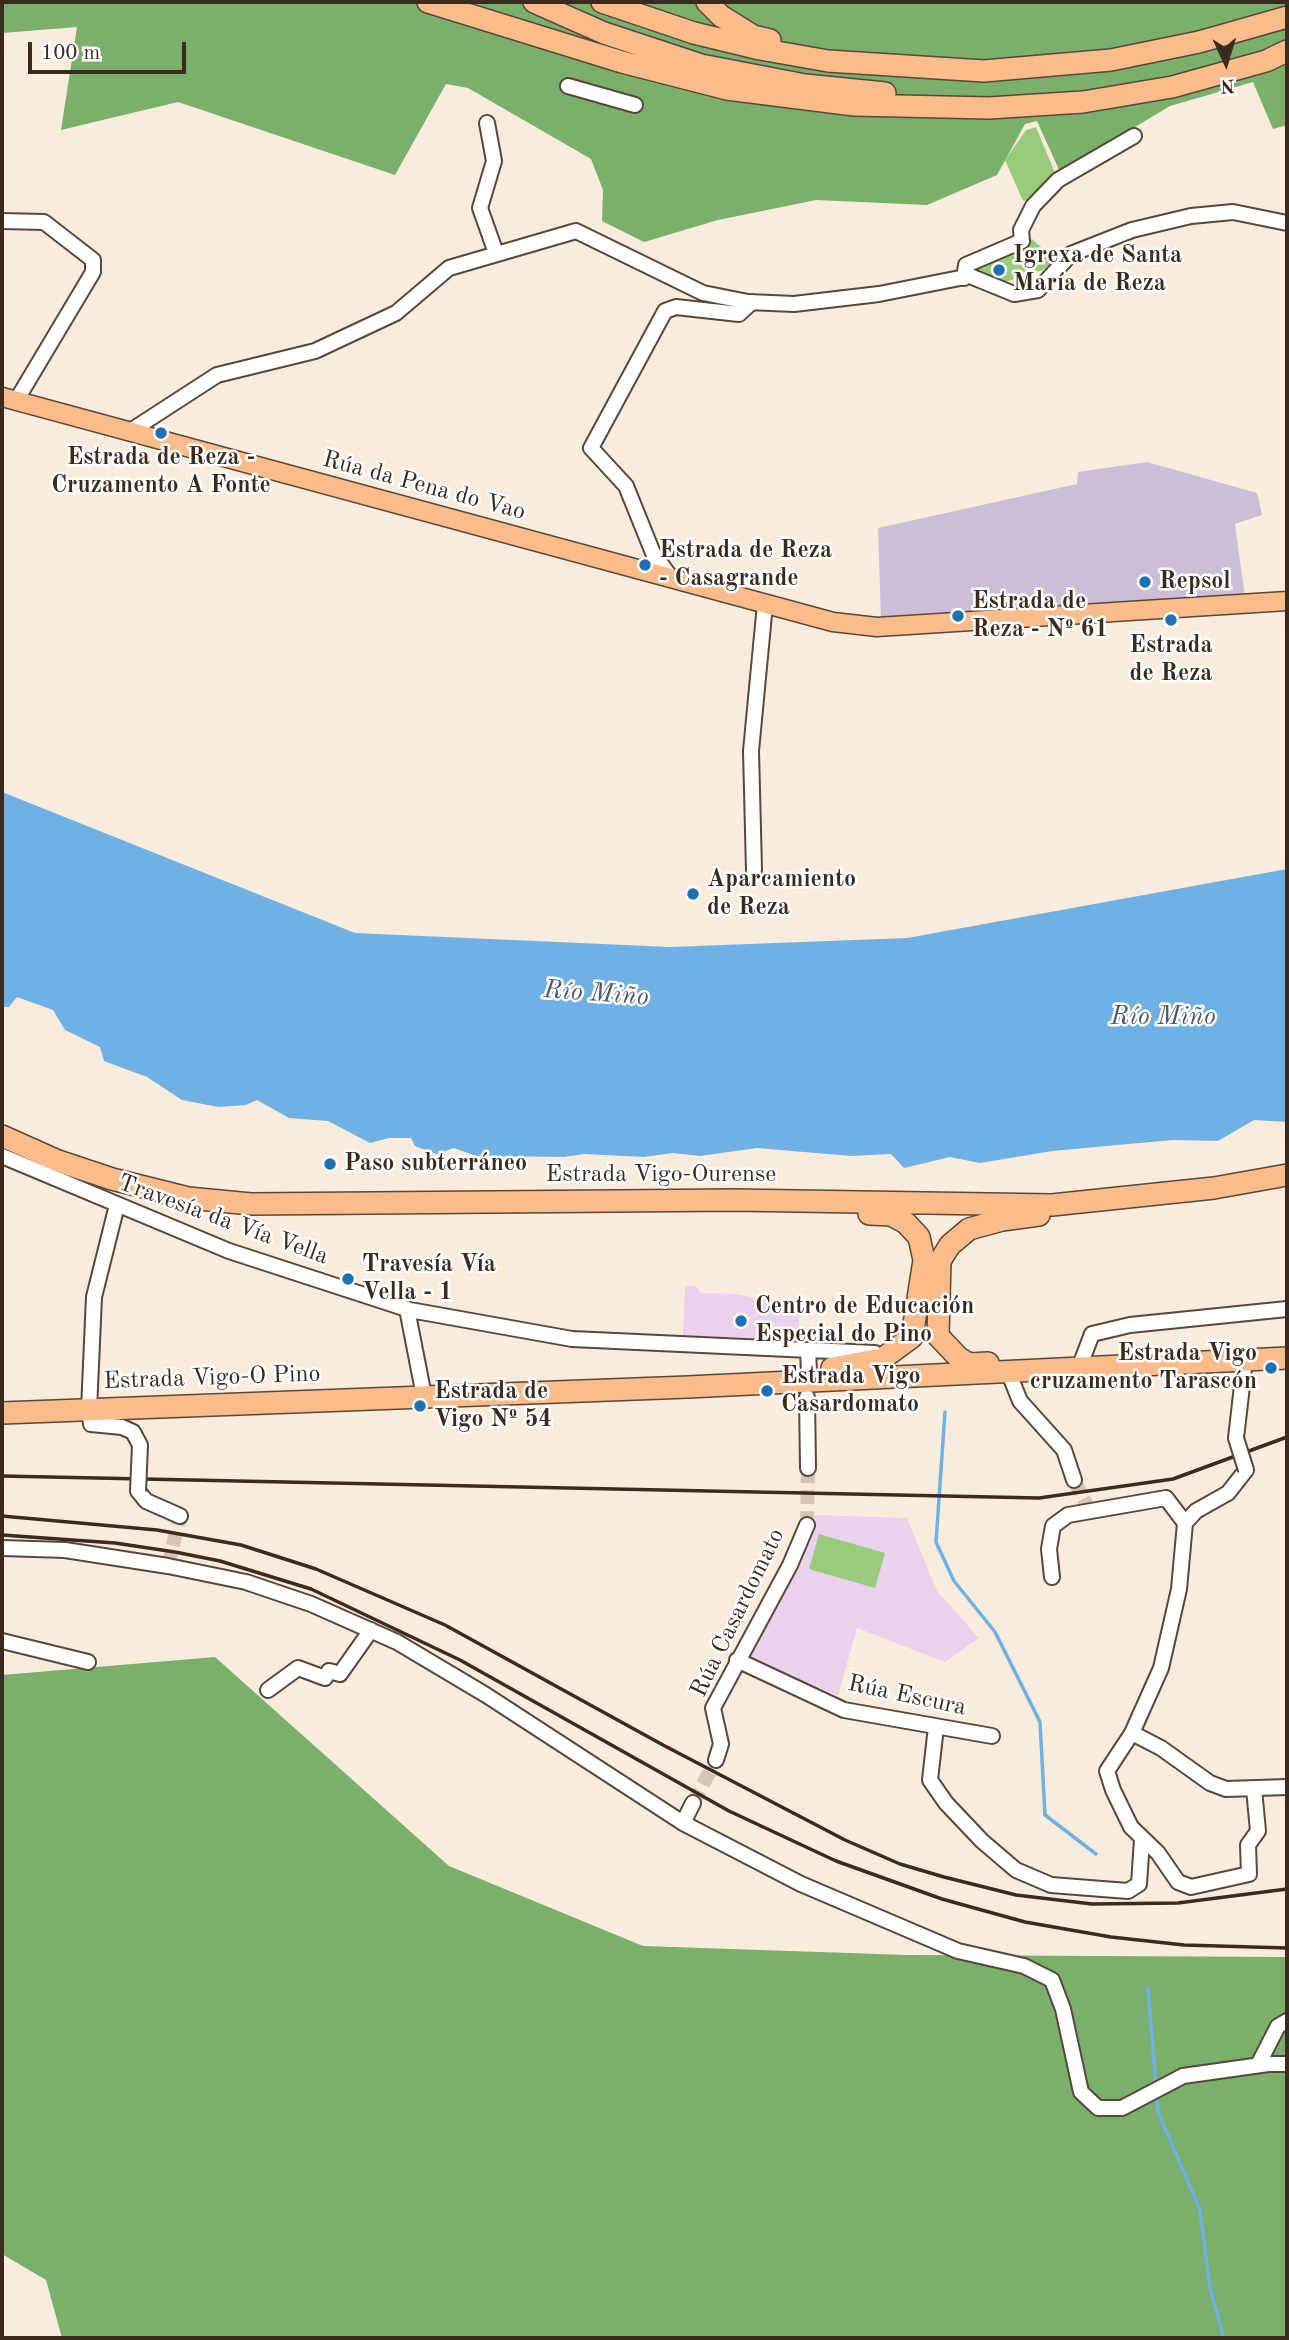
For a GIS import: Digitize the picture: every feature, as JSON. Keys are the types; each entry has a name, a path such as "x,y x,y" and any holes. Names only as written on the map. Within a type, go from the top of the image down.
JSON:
{"highway":[{"path":"428,2 622,62 727,89 853,105 989,108 1083,102 1183,84 1266,61 1287,48"},
{"path":"534,2 604,33 701,65 805,85 914,96 1025,96 1092,90 1171,79 1287,48"},
{"path":"602,2 694,33 760,49 828,61 933,69 995,70 1111,60 1199,42 1287,17"},
{"path":"707,2 721,16 753,36 793,47 896,57 933,69"},
{"name":"Estrada Vigo-Ourense","path":"2,1136 58,1161 101,1176 188,1198 251,1204 734,1200 1052,1205 1214,1188 1287,1175"},
{"path":"1079,1367 1056,1361 970,1364 946,1347 938,1336 936,1324 937,1278 940,1261 950,1245 969,1229 1002,1220 1135,1203 1214,1188"},
{"path":"583,1202 891,1215 906,1223 919,1237 924,1260 912,1337 890,1354 882,1359 808,1361 688,1387"},
{"path":"688,1387 1287,1357"},
{"name":"Estrada Vigo-O Pino","path":"2,1413 688,1387"}],"main road":[{"name":"Rúa da Pena do Vao","path":"9,399 833,622 877,628 1287,601"}],"street":[{"path":"568,86 635,105"},
{"path":"487,123 494,161 480,208 496,253"},
{"path":"964,278 965,265 1022,241 1021,230 1033,206 1058,180 1134,136"},
{"path":"129,432 217,375 315,351 396,313 449,268 576,231 703,293 752,302 794,304 879,294 970,276 1014,294 1038,290 1072,254 1132,230 1191,216 1233,212 1287,223"},
{"path":"2,221 44,222 93,260 93,272 9,399"},
{"path":"672,579 653,553 625,486 590,448 666,311 676,307 739,314 752,302"},
{"path":"754,870 751,751 765,604"},
{"name":"Travesía da Vía Vella","path":"2,1156 229,1251 407,1309 572,1339 808,1361"},
{"path":"117,1205 94,1297 89,1410 91,1424 122,1427 134,1432 139,1445 138,1491 146,1501 180,1516"},
{"path":"407,1309 424,1396"},
{"path":"1079,1367 1093,1334 1130,1325 1287,1309"},
{"path":"1245,1360 1236,1438 1246,1470 1228,1493 1196,1511 1185,1523 1179,1589 1161,1668 1132,1733 1107,1771 1113,1790 1132,1827 1158,1853 1178,1882 1191,1887 1249,1874 1248,1845 1258,1831 1254,1789"},
{"path":"1008,1371 1020,1401 1064,1450 1074,1480"},
{"path":"807,1397 830,1379"},
{"path":"768,1382 807,1397"},
{"path":"807,1397 808,1468"},
{"path":"1052,1577 1049,1549 1053,1526 1068,1515 1166,1498 1185,1523"},
{"name":"Rúa Casardomato","path":"716,1760 721,1744 712,1708 790,1565 807,1525"},
{"path":"2,1548 65,1550 168,1566 246,1582 311,1604 371,1630 486,1695 683,1823 801,1884 958,1951 1024,1966 1052,1980 1063,2009 1081,2092 1098,2108 1122,2108 1183,2076 1258,2065 1287,2064"},
{"path":"268,1690 298,1668 325,1678 329,1671 340,1674 371,1630"},
{"path":"2,1641 88,1662"},
{"name":"Rúa Escura","path":"737,1660 844,1710 992,1736"},
{"path":"936,1727 930,1780 946,1803 982,1841 1016,1870 1051,1885 1128,1891 1139,1884 1142,1839"},
{"path":"1132,1733 1161,1748 1210,1783 1226,1789 1287,1787"},
{"path":"683,1823 694,1803"},
{"path":"1258,2065 1278,2026 1287,2021"}],"shaded area":[{"path":"1147,462 1257,493 1262,515 1235,524 1245,597 881,620 878,528 1077,484 1078,472"},
{"name":"Centro de Educación Especial do Pino","path":"685,1286 696,1286 701,1293 736,1294 800,1307 798,1339 683,1336"},
{"path":"815,1515 907,1518 937,1591 979,1638 945,1662 857,1628 838,1695 749,1661 748,1653 810,1536"}],"green space":[{"path":"2,2 1287,2 1287,125 1273,129 1253,82 1170,106 1060,172 1037,121 1025,124 997,175 927,205 816,200 718,220 644,242 602,221 603,190 591,159 468,88 446,84 395,175 178,102 61,130 77,27 2,33"},
{"path":"1036,127 1056,175 1039,195 1023,201 1005,160 1026,130"},
{"path":"1032,239 1055,260 1047,267 1041,271 1014,272 1013,280 1007,281 1007,287 979,278 976,263 1008,255"},
{"path":"819,1534 885,1553 875,1588 809,1569"},
{"path":"215,1657 449,1866 643,1946 907,1955 1287,1957 1287,2338 62,2338 46,2280 2,2254 2,1675"}],"water":[{"name":"Río Miño","path":"2,792 355,933 670,947 907,938 1287,869 1287,1122 1254,1120 1218,1141 1173,1140 1052,1151 980,1163 950,1157 904,1168 891,1154 851,1156 757,1148 700,1156 673,1153 644,1157 584,1154 564,1157 476,1156 454,1148 436,1154 415,1146 411,1138 389,1138 370,1143 328,1121 289,1118 257,1100 246,1105 218,1107 182,1100 147,1077 104,1061 100,1047 65,1030 53,1010 17,997 9,1007 2,1007"}],"waterway":[{"path":"945,1412 936,1542 954,1581 995,1632 1040,1722 1045,1815 1096,1854"},
{"path":"1148,1988 1156,2085"},
{"path":"1157,2096 1158,2112 1200,2210 1210,2288 1224,2338"}],"tunnel":[{"path":"807,1525 808,1468"},
{"path":"1074,1480 1089,1509"},
{"path":"168,1566 180,1516"},
{"path":"693,1803 716,1760"}],"railway":[{"path":"2,1476 1039,1498 1173,1479 1287,1437"},
{"path":"2,1516 157,1530 241,1545 316,1569 445,1625 663,1745 845,1840 900,1864 944,1877 1016,1895 1092,1904 1178,1903 1287,1889"},
{"path":"2,1535 115,1543 175,1552 220,1561 311,1589 460,1660 729,1811 836,1861 942,1899 1025,1922 1111,1937 1184,1945 1287,1948"}],"place":[{"name":"Igrexa de Santa María de Reza","path":"999,270"},
{"name":"Estrada de Reza - Cruzamento A Fonte","path":"161,433"},
{"name":"Estrada de Reza - Casagrande","path":"645,565"},
{"name":"Repsol","path":"1145,582"},
{"name":"Estrada de Reza - Nº 61","path":"958,616"},
{"name":"Estrada de Reza","path":"1171,620"},
{"name":"Aparcamiento de Reza","path":"693,894"},
{"name":"Paso subterráneo","path":"330,1164"},
{"name":"Travesía Vía Vella - 1","path":"348,1279"},
{"name":"Centro de Educación Especial do Pino","path":"741,1321"},
{"name":"Estrada Vigo cruzamento Tarascón","path":"1271,1368"},
{"name":"Estrada Vigo Casardomato","path":"767,1391"},
{"name":"Estrada de Vigo Nº 54","path":"420,1406"}]}
